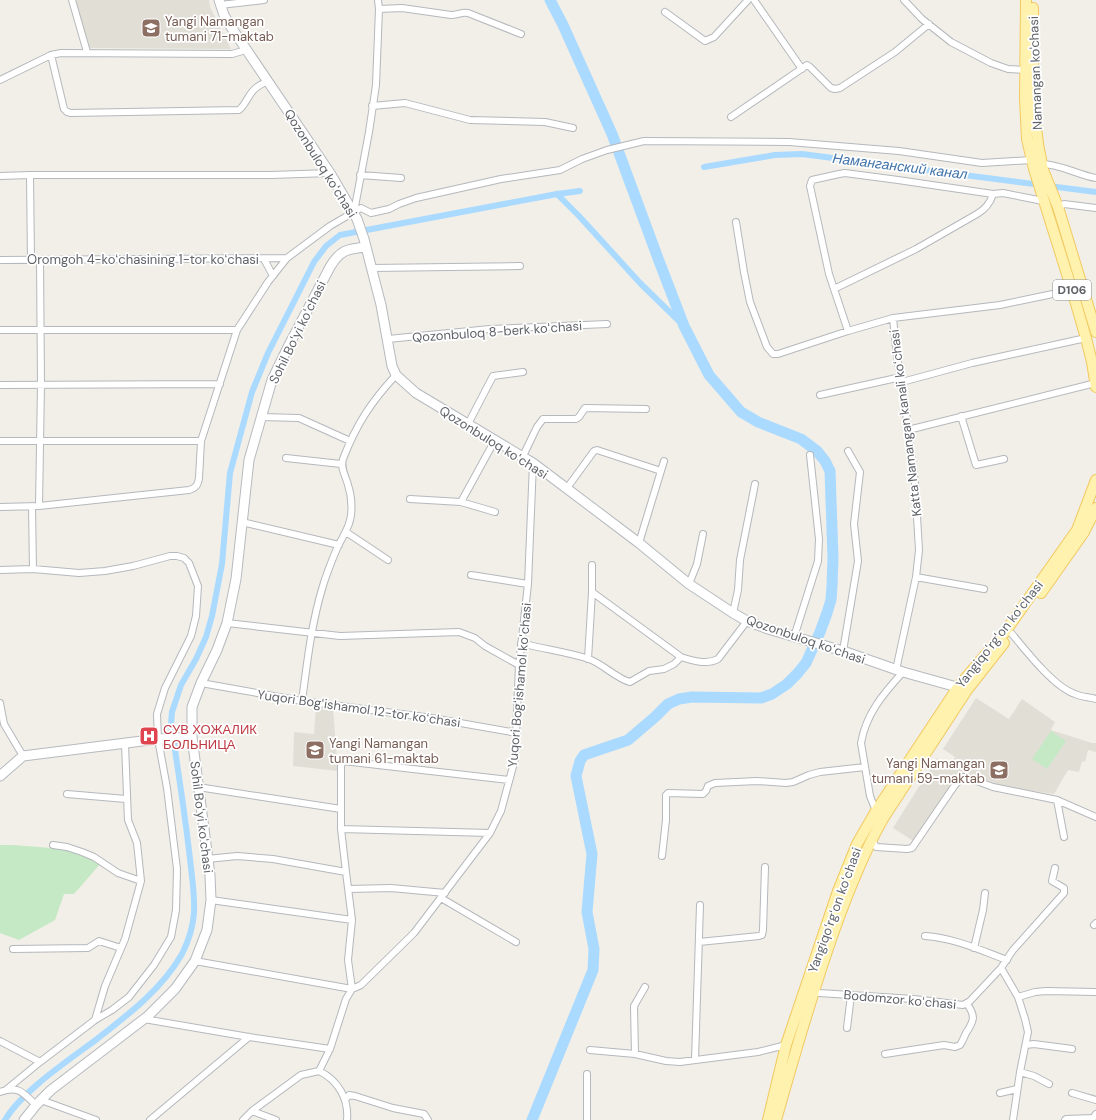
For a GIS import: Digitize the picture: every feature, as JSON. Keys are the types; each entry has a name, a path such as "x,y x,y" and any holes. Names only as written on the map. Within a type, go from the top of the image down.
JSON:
{"main road":[{"name":"Namangan ko'chasi","path":"1026,0 1029,70 1038,166"},
{"name":"Namangan ko'chasi","path":"1029,70 1033,0"},
{"name":"Qozonbuloq koʻchasi","path":"219,3 231,28 330,172 355,215 365,243 381,305 392,366 396,375 424,399 533,463 639,543 689,584 734,614 747,621 794,637 962,689"},
{"name":"D106","path":"1038,166 1053,194 1058,207 1096,332"},
{"name":"D106","path":"1038,166 1042,197 1086,338 1096,387"},
{"name":"Sohil Boʻyi koʻchasi","path":"24,1120 38,1102 51,1090 144,1019 175,989 195,961 207,930 211,900 208,859 189,737 192,707 227,623 236,579 249,460 272,380 330,267 337,256 343,251 365,243"},
{"name":"Yangiqoʻrgʻon koʻchasi","path":"768,1120 786,1045 838,891 857,844 876,811 1077,530 1096,480"},
{"name":"Yangiqoʻrgʻon koʻchasi","path":"776,1120 814,990 848,893 872,839 962,689 1012,634 1084,532 1096,508"},
{"path":"0,776 23,756 189,737"}],"street":[{"path":"72,0 87,52"},
{"path":"219,3 264,0"},
{"path":"355,215 360,175 370,132 372,106 376,85 379,9 378,0"},
{"path":"665,12 705,41 714,37 748,0"},
{"path":"754,0 802,68"},
{"path":"904,0 922,19 951,42 991,63 1008,69 1029,70"},
{"path":"379,9 402,8 447,15 468,13 521,34"},
{"path":"731,117 802,68 809,66 831,88 840,88 895,52 929,24"},
{"path":"0,80 51,55 61,53 232,54 246,50"},
{"path":"51,55 64,109 71,113 239,110 253,91 258,86 268,81"},
{"path":"372,106 405,103 470,120 545,122 573,128"},
{"path":"0,506 36,506 189,490 195,488 198,484 199,478 201,442 238,330 273,276 287,258 330,226 355,215 362,208 370,213 416,198 501,179 560,170 582,159 607,150 644,141 789,142 899,151 982,163 1038,166 1050,164 1096,178"},
{"path":"0,176 271,175 330,172"},
{"path":"848,331 834,289 820,238 810,186 812,180 845,174 993,194 1003,193 1042,197"},
{"path":"30,175 32,260"},
{"path":"360,175 402,178"},
{"path":"834,289 916,249 984,210 990,204 993,194"},
{"path":"1058,207 1064,204 1096,208"},
{"name":"Katta Namangan kanali koʻchasi","path":"736,222 750,302 770,352 773,354 778,354 893,318 915,483 919,550 916,577 900,671"},
{"name":"Oromgoh 4-koʻchasining 1-tor koʻchasi","path":"0,260 287,258"},
{"path":"264,259 273,276"},
{"path":"33,569 40,442 40,260"},
{"path":"371,268 520,266"},
{"path":"893,318 1000,305 1072,290"},
{"name":"Qozonbuloq 8-berk koʻchasi","path":"388,339 490,329 607,324"},
{"path":"0,330 238,330"},
{"path":"820,395 901,380 1086,338"},
{"path":"468,424 493,376 523,372"},
{"path":"302,701 311,633 321,591 339,545 346,532 351,516 349,485 341,464 358,425 380,392 396,375"},
{"path":"908,430 1096,383"},
{"path":"0,385 220,384"},
{"path":"523,456 537,427 543,419 576,419 585,408 646,409"},
{"path":"961,416 976,465 1004,459"},
{"path":"261,417 299,418 350,441"},
{"path":"461,502 495,440"},
{"path":"0,441 201,442"},
{"path":"567,488 594,451 597,450 661,471"},
{"path":"843,651 858,561 854,524 860,472 848,451"},
{"path":"794,637 818,561 819,539 810,455"},
{"path":"286,458 341,464"},
{"path":"639,543 664,461"},
{"name":"Yuqori Bogʻishamol koʻchasi","path":"319,1071 330,1049 346,999 352,990 361,984 414,933 490,833 501,811 515,759 519,665 528,584 533,463"},
{"path":"734,614 738,590 740,560 754,484"},
{"path":"410,499 461,502 495,512"},
{"path":"242,522 339,545"},
{"path":"346,532 388,560"},
{"path":"689,584 697,564 703,534"},
{"path":"0,570 33,569 79,573 105,571 133,566 170,556 177,556 184,558 189,563 198,586 196,616 191,636 164,688 157,714 177,869 176,910 171,937 154,965 129,997 112,1010 95,1020 7,1089 0,1092"},
{"path":"588,659 592,565"},
{"path":"471,575 528,584"},
{"path":"916,577 984,589"},
{"path":"592,592 681,657 689,660 705,662 718,659 747,621"},
{"path":"227,623 340,636 459,632 475,638 485,646 519,665"},
{"path":"1012,634 1036,662 1058,684 1074,694 1096,699"},
{"path":"521,644 588,659 600,664 624,680 630,682 649,671 664,669 674,664 681,657"},
{"path":"876,811 870,796 862,743 867,720 871,712 900,671"},
{"name":"Yuqori Bogʻishamol 12-tor koʻchasi","path":"201,683 302,701 432,718 517,733"},
{"path":"0,703 4,724 23,756"},
{"path":"95,1020 105,986 125,939 141,881 137,843 128,820 125,744"},
{"path":"195,961 352,990 348,960 352,920 341,829 341,766 343,761 509,780"},
{"path":"662,856 666,820 665,799 668,793 703,794 708,786 715,783 757,781 786,783 793,782 820,772 865,767"},
{"path":"872,839 876,847 912,848 962,777 966,777 993,787 1057,800 1096,816"},
{"path":"198,787 341,809"},
{"path":"67,794 126,799"},
{"path":"1057,800 1064,837"},
{"path":"341,829 490,833"},
{"path":"53,844 94,857 118,873 141,881"},
{"path":"208,859 237,856 273,859 346,872"},
{"path":"699,942 762,935 764,930 765,866"},
{"name":"Bodomzor koʻchasi","path":"814,990 819,993 914,999 957,1005 966,1004 1001,968 1013,950 1064,893 1064,888 1053,882 1055,868"},
{"path":"349,888 390,888 443,896 516,942"},
{"path":"974,948 983,910 985,893"},
{"path":"211,900 352,920"},
{"path":"695,1060 700,905"},
{"path":"925,936 949,940 1006,960"},
{"path":"13,949 88,948 99,941 121,948"},
{"path":"1001,968 1018,997 1026,1019 1028,1032 1017,1089 1013,1120"},
{"path":"635,1054 634,1006 645,987"},
{"path":"1018,997 1035,992 1046,991 1096,992"},
{"path":"848,1028 851,995"},
{"path":"885,1054 944,1045 955,1047 960,1045 972,1025 973,1018 971,1009 966,1004"},
{"path":"144,1019 249,1038 330,1049"},
{"path":"150,1120 249,1038"},
{"path":"0,1041 40,1062"},
{"path":"1026,1045 1034,1044 1072,1048"},
{"path":"590,1050 635,1054 666,1061 695,1060 758,1052 786,1045"},
{"path":"243,1120 252,1111 301,1075 319,1071 328,1075 334,1080 345,1100 347,1120"},
{"path":"1020,1072 1034,1076 1049,1084"},
{"path":"587,1120 588,1074"},
{"path":"7,1089 18,1090 38,1102 96,1120"},
{"path":"1000,1093 1017,1089"},
{"path":"1072,1093 1096,1100"},
{"path":"345,1100 349,1095 356,1096 393,1108 424,1114 428,1120"},
{"path":"252,1111 276,1120"},
{"path":"1065,1120 1070,1118 1093,1118 1096,1114"}],"shaded area":[{"name":"Yangi Namangan tumani 71-maktab","path":"75,0 209,0 210,7 231,49 88,48"},
{"name":"Yangi Namangan tumani 59-maktab","path":"976,698 1009,719 1022,699 1055,722 1051,730 1096,743 1096,752 1088,750 1085,762 1082,761 1079,772 1068,770 1054,794 1008,788 963,771 959,773 915,842 893,828 937,758 949,766 955,757 943,749"},
{"name":"Yangi Namangan tumani 61-maktab","path":"316,707 333,709 338,771 293,766 294,732 314,734"}],"green space":[{"path":"1051,731 1066,741 1047,769 1032,759"},
{"path":"0,845 63,849 101,863 74,894 64,894 55,920 19,940 0,933"}],"waterway":[{"path":"532,1120 593,970 594,949 587,912 592,854 576,776 580,761 584,755 628,740 668,704 679,699 692,697 761,698 772,694 787,684 806,663 827,613 831,600 833,558 830,471 825,461 817,451 801,439 758,422 741,412 709,375 684,326 612,134 563,25 550,0"},
{"name":"Наманганский канал","path":"704,167 775,155 802,154 1096,192"},
{"path":"5,1120 13,1109 34,1087 121,1020 155,990 174,967 182,954 188,939 193,918 194,893 184,808 171,724 172,712 181,685 196,659 206,637 212,616 222,564 230,473 252,392 268,353 314,262 326,246 340,235 580,191"},
{"path":"557,194 640,283 684,326"}],"place":[{"name":"Yangi Namangan tumani 71-maktab","path":"151,28"},
{"name":"СУВ ХОЖАЛИК БОЛЬНИЦА","path":"149,736"},
{"name":"Yangi Namangan tumani 61-maktab","path":"315,750"},
{"name":"Yangi Namangan tumani 59-maktab","path":"999,770"}]}
